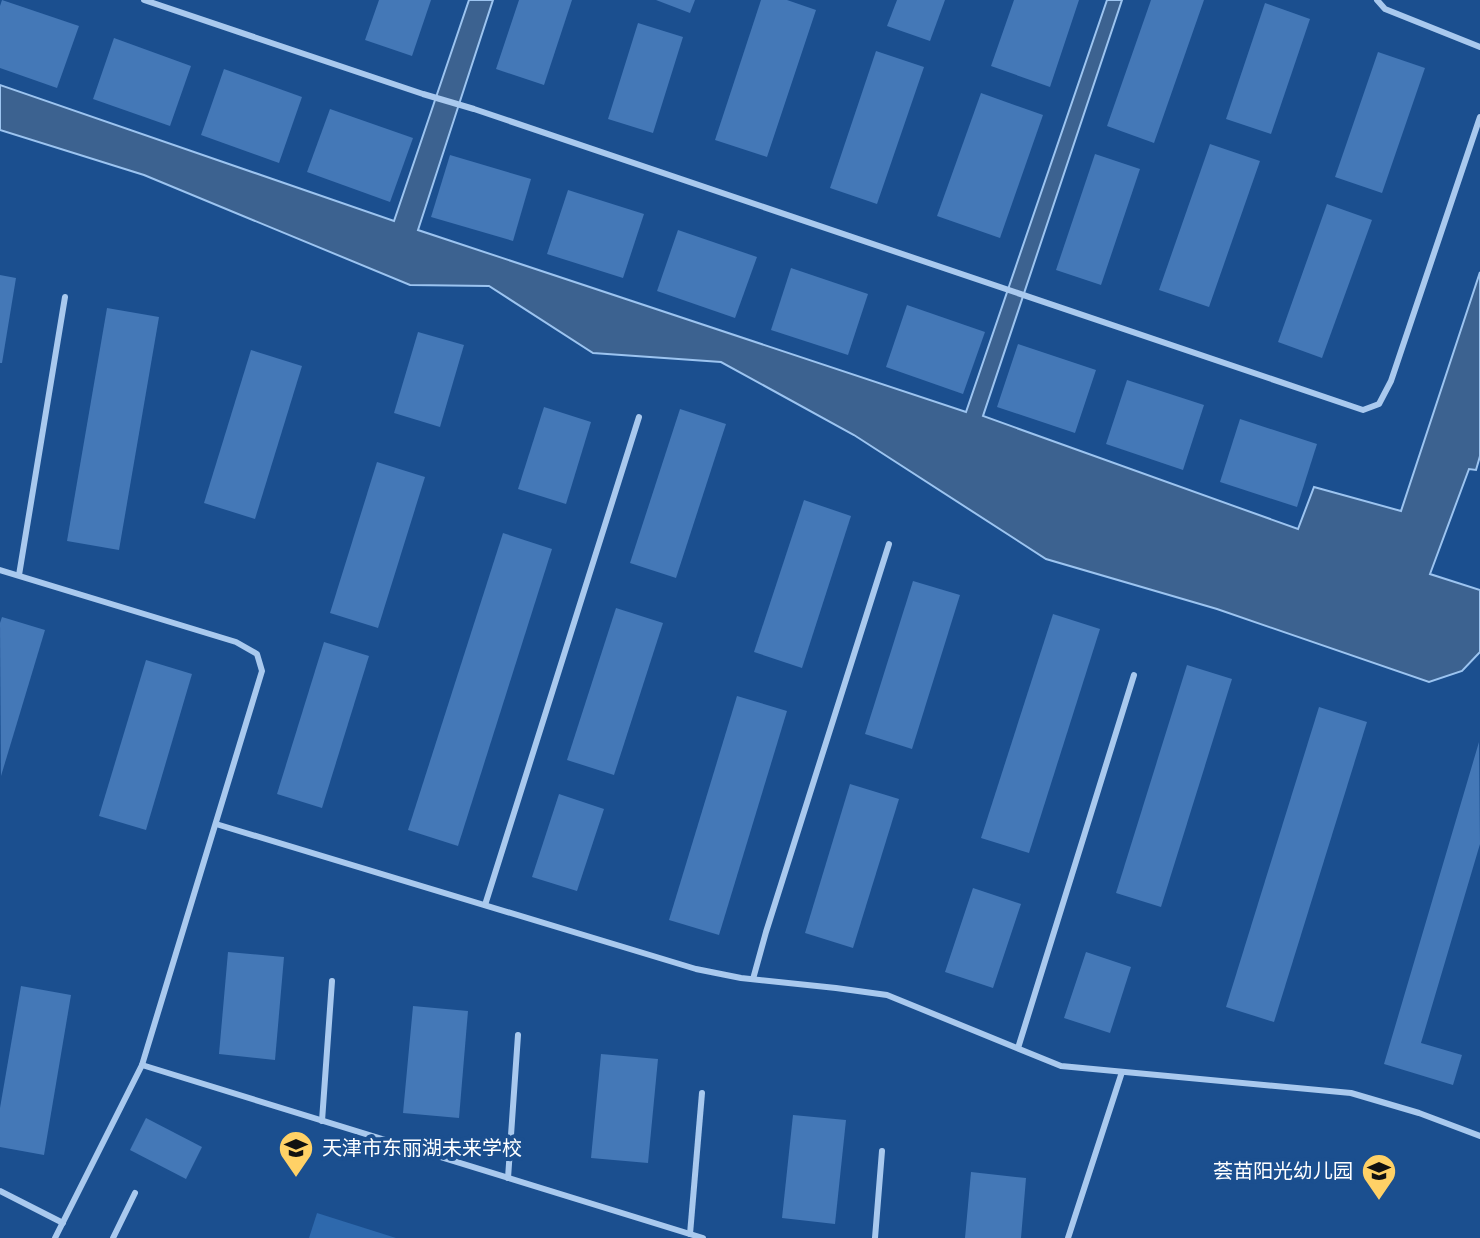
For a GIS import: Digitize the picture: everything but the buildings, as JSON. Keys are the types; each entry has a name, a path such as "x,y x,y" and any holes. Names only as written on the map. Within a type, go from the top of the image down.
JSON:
{"lane":[{"path":"144,0 1363,410 1379,404 1391,381 1480,117"},
{"path":"1377,0 1385,9 1480,47"},
{"path":"19,575 65,297"},
{"path":"485,905 639,417"},
{"path":"753,979 889,544"},
{"path":"0,570 236,642 257,654 262,671 142,1065 55,1238"},
{"path":"1018,1048 1134,675"},
{"path":"216,824 696,969 887,995 1061,1066 1351,1093 1419,1113 1480,1136"},
{"path":"322,1121 332,981"},
{"path":"508,1178 518,1035"},
{"path":"142,1065 703,1238"},
{"path":"1068,1238 1122,1072"},
{"path":"690,1234 702,1093"},
{"path":"875,1238 882,1151"},
{"path":"0,1191 63,1223"},
{"path":"113,1238 135,1193"}],"shaded area":[{"path":"469,0 493,0 418,230 966,412 1107,0 1122,0 983,416 1298,529 1314,487 1401,511 1480,272 1480,456 1476,470 1469,469 1430,574 1480,590 1480,652 1462,671 1429,682 1217,609 1046,559 854,435 721,362 593,353 489,286 410,285 144,175 0,130 0,85 394,221"},
{"path":"317,1213 396,1238 309,1238"}],"place":[{"name":"天津市东丽湖未来学校","path":"296,1179"},
{"name":"荟苗阳光幼儿园","path":"1379,1202"}]}
